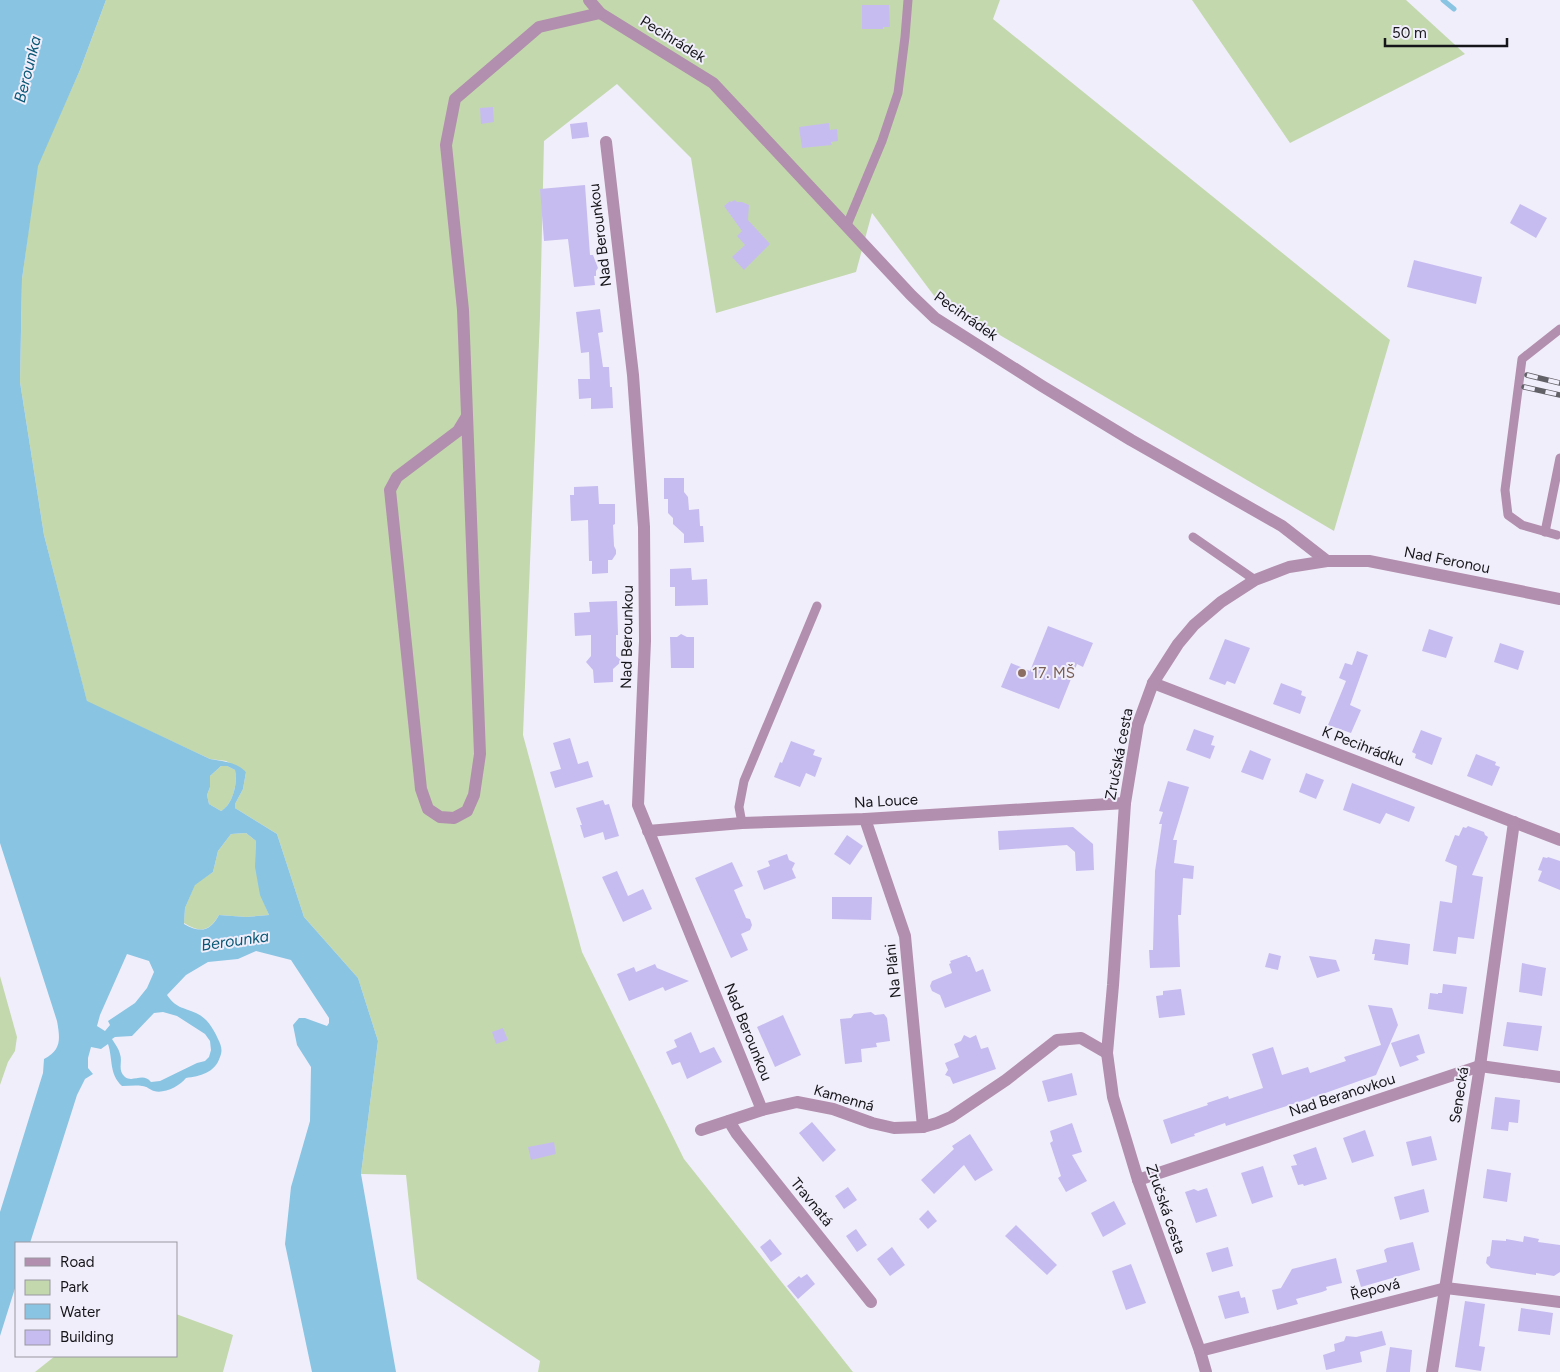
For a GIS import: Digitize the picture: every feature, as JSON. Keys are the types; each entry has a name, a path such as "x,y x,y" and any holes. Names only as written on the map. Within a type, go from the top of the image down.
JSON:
{"street":[{"name":"Pecihrádek","path":"589,0 600,13 713,83 935,318 1131,440 1282,526 1327,561"},
{"path":"467,416 458,431 397,477 390,490 421,789 428,809 440,816 454,818 467,811 474,795 480,754 463,310 446,145 455,99 539,27 600,13"},
{"name":"Nad Berounkou","path":"606,142 633,375 644,527 645,642 638,805 762,1110"},
{"name":"Zručská cesta","path":"1206,1372 1138,1180 1113,1097 1107,1053 1125,804 1138,724 1153,683 1178,644 1194,625 1221,602 1255,580 1289,567 1327,561"},
{"name":"Nad Feronou","path":"1327,561 1369,561 1560,599"},
{"name":"K Pecihrádku","path":"1153,683 1560,840"},
{"name":"Na Louce","path":"648,831 742,823 865,819 1125,804"},
{"name":"Na Pláni","path":"865,819 906,936 923,1127"},
{"name":"Senecká","path":"1432,1372 1480,1066 1514,822"},
{"path":"923,1127 951,1117 1006,1080 1057,1040 1081,1038 1107,1053"},
{"name":"Nad Beranovkou","path":"1138,1180 1480,1066 1560,1077"},
{"name":"Kamenná","path":"701,1130 762,1110 796,1102 833,1109 872,1123 894,1128 923,1127"},
{"name":"Travnatá","path":"729,1121 737,1134 871,1302"},
{"name":"Řepová","path":"1200,1351 1446,1288 1560,1302"}],"lane":[{"path":"847,225 882,141 898,93 908,0"},
{"path":"1557,536 1522,525 1508,515 1505,490 1522,359 1560,329"},
{"path":"1544,532 1560,458"},
{"path":"1193,537 1255,580"},
{"path":"742,823 739,807 744,781 817,606"}],"green space":[{"path":"106,0 1000,0 993,19 1390,340 1334,531 935,297 872,213 856,272 716,313 691,158 617,84 544,141 540,317 523,735 582,952 684,1159 853,1372 538,1372 540,1361 417,1279 406,1175 361,1174 378,1041 358,978 304,917 277,834 235,808 235,804 243,789 246,772 226,761 210,759 87,702 44,535 20,382 22,279 37,166 80,70"},
{"path":"1192,0 1406,0 1465,54 1290,143"},
{"path":"221,766 227,766 235,770 236,781 234,793 229,804 221,811 209,804 207,795 210,787 210,776"},
{"path":"246,833 256,841 258,879 269,915 246,917 219,915 212,925 204,929 195,928 184,923 185,908 195,884 213,872 218,851 231,834"},
{"path":"0,976 17,1037 15,1051 8,1062 0,1085"},
{"path":"178,1315 233,1335 223,1372 35,1372 54,1357 178,1357"}],"water":[{"name":"Berounka","path":"0,0 106,0 80,70 38,166 22,279 20,382 44,535 87,701 210,759 234,764 246,772 243,789 235,804 235,808 277,834 304,917 358,978 378,1041 361,1174 396,1372 312,1372 285,1244 291,1187 310,1121 311,1067 297,1045 293,1025 299,1018 305,1018 327,1026 329,1018 291,960 256,951 238,959 208,962 186,975 167,995 176,1005 203,1018 209,1024 221,1045 221,1054 218,1062 215,1067 206,1073 186,1078 176,1086 158,1092 144,1086 122,1086 113,1071 108,1044 101,1049 91,1047 88,1068 93,1074 85,1079 77,1095 30,1242 15,1242 15,1288 0,1336 0,1212 43,1073 44,1059 57,1048 59,1033 57,1021 0,843","holes":["221,766 227,766 235,770 236,775 234,793 229,804 221,811 209,804 207,795 210,787 210,776","246,833 256,841 255,867 260,895 269,915 246,917 219,915 212,925 200,930 184,924 185,908 195,885 213,872 218,851 231,834","127,954 149,961 154,972 147,988 135,1003 108,1021 110,1025 105,1031 97,1026 100,1015","163,1012 177,1016 205,1034 210,1041 211,1050 209,1057 205,1061 160,1081 151,1082 145,1078 128,1079 121,1072 121,1057 112,1039 115,1037 132,1036 154,1013"]}],"building":[{"path":"862,5 889,5 890,27 862,29"},
{"path":"493,107 494,122 481,124 480,108"},
{"path":"587,122 589,137 572,139 570,124"},
{"path":"829,123 830,130 837,129 838,141 831,142 832,145 802,148 799,127"},
{"path":"585,185 590,255 593,255 598,268 596,276 594,276 595,285 574,287 568,239 544,241 540,189"},
{"path":"735,200 749,205 748,220 770,244 744,270 732,257 745,245 737,236 742,231 724,206 730,201"},
{"path":"1520,204 1547,218 1536,238 1510,223"},
{"path":"1414,260 1482,277 1476,304 1407,287"},
{"path":"600,309 603,332 598,333 603,367 609,367 613,408 591,409 591,398 579,399 578,379 590,379 589,352 581,353 576,312"},
{"path":"664,478 684,478 684,492 688,497 689,510 699,509 700,526 703,526 704,542 684,543 684,534 673,524 673,518 668,513 668,499 664,499"},
{"path":"598,486 599,504 615,504 615,524 613,525 616,554 612,560 608,560 608,573 592,574 592,561 589,561 588,520 571,521 570,495 574,495 574,487"},
{"path":"691,568 692,580 707,579 708,605 675,606 675,587 670,587 670,569"},
{"path":"617,601 618,635 616,635 616,656 622,661 613,669 613,682 594,683 593,670 586,662 591,656 591,635 575,636 574,613 590,612 589,602"},
{"name":"17. MŠ","path":"1048,626 1093,643 1083,667 1077,664 1059,709 1001,687 1011,663 1030,671"},
{"path":"1429,629 1453,637 1446,658 1422,651"},
{"path":"681,634 687,637 694,637 694,668 671,668 670,637 677,637"},
{"path":"1225,639 1250,648 1235,684 1227,681 1225,685 1209,679"},
{"path":"1500,643 1524,651 1518,670 1494,662"},
{"path":"1357,651 1368,655 1350,705 1361,710 1351,733 1328,725 1346,681 1339,678 1345,663 1352,665"},
{"path":"1281,683 1302,691 1301,695 1306,697 1300,714 1273,704"},
{"path":"1194,729 1214,736 1211,745 1215,746 1210,759 1186,750"},
{"path":"1421,730 1442,738 1432,765 1415,758 1416,754 1412,752"},
{"path":"570,738 578,764 588,761 593,777 555,788 550,772 561,769 553,743"},
{"path":"791,741 815,750 813,755 822,758 815,777 806,773 800,787 774,777"},
{"path":"1250,750 1271,759 1263,780 1241,772"},
{"path":"1476,754 1496,762 1495,765 1500,767 1492,786 1467,776"},
{"path":"1306,773 1324,780 1316,799 1299,792"},
{"path":"1168,781 1189,787 1173,840 1177,840 1174,863 1194,866 1193,879 1183,878 1181,915 1178,915 1180,967 1150,968 1149,950 1153,950 1155,871 1162,824 1159,824 1163,812 1159,811"},
{"path":"1352,783 1415,807 1409,822 1386,813 1380,824 1343,810"},
{"path":"603,800 605,805 609,804 619,836 605,840 603,832 584,838 576,808"},
{"path":"1468,826 1484,832 1488,837 1472,875 1483,877 1474,939 1458,937 1456,954 1433,951 1440,901 1452,903 1457,866 1445,861 1455,835 1459,836 1463,827 1466,828"},
{"path":"1073,827 1093,844 1094,870 1076,871 1075,852 1067,845 999,850 998,831"},
{"path":"847,835 863,846 850,865 834,854"},
{"path":"787,854 789,860 795,863 792,869 796,878 764,890 757,871 770,866 768,861"},
{"path":"1543,857 1560,861 1560,890 1538,881 1542,871 1538,870"},
{"path":"732,862 743,886 734,890 746,918 750,919 752,925 750,930 741,934 748,950 731,958 695,878"},
{"path":"617,871 628,896 643,889 652,909 623,922 602,877"},
{"path":"832,897 872,897 871,920 832,919"},
{"path":"1375,939 1410,944 1408,965 1374,960 1375,954 1372,954"},
{"path":"1269,953 1281,956 1278,970 1265,967"},
{"path":"967,955 970,957 976,972 983,969 991,991 945,1008 940,995 932,991 930,986 932,981 952,973 950,961"},
{"path":"1309,956 1336,960 1340,971 1317,978"},
{"path":"1522,963 1546,968 1542,996 1519,992"},
{"path":"655,964 657,968 689,981 665,991 663,987 629,1001 617,974 634,967 636,972"},
{"path":"1443,984 1467,987 1463,1014 1428,1009 1430,993 1442,993"},
{"path":"1181,989 1185,1015 1159,1018 1156,996 1163,995 1163,991"},
{"path":"1368,1005 1392,1008 1398,1025 1376,1075 1226,1126 1225,1123 1171,1144 1163,1120 1208,1105 1207,1103 1228,1096 1229,1099 1263,1088 1252,1054 1273,1047 1282,1075 1308,1067 1310,1073 1346,1061 1344,1057 1381,1045"},
{"path":"871,1012 875,1015 884,1014 887,1018 890,1041 876,1043 877,1047 861,1049 862,1062 845,1064 840,1019 851,1018 854,1014"},
{"path":"783,1015 801,1055 775,1067 757,1027"},
{"path":"1507,1022 1542,1026 1538,1051 1503,1046"},
{"path":"503,1028 508,1040 496,1044 492,1032"},
{"path":"691,1032 700,1053 714,1047 722,1062 687,1079 680,1062 672,1065 666,1052 677,1047 674,1040"},
{"path":"1419,1034 1425,1053 1416,1056 1419,1060 1400,1067 1391,1043"},
{"path":"964,1035 970,1038 976,1035 981,1049 988,1047 996,1069 953,1084 950,1077 945,1075 948,1070 945,1063 959,1057 954,1044 961,1041"},
{"path":"1072,1073 1077,1095 1048,1102 1042,1081"},
{"path":"1495,1097 1520,1100 1518,1123 1509,1122 1508,1131 1491,1129"},
{"path":"812,1122 836,1150 823,1162 799,1133"},
{"path":"1072,1123 1082,1152 1072,1155 1087,1181 1066,1192 1058,1178 1061,1176 1050,1143 1053,1141 1050,1131"},
{"path":"1365,1130 1374,1156 1352,1163 1343,1138"},
{"path":"970,1134 993,1170 975,1181 964,1165 934,1194 921,1180 954,1149 952,1146"},
{"path":"1431,1136 1437,1160 1412,1166 1406,1142"},
{"path":"554,1142 556,1154 531,1160 528,1147"},
{"path":"1316,1147 1327,1179 1304,1186 1303,1184 1298,1185 1291,1166 1297,1165 1293,1155"},
{"path":"1263,1166 1273,1197 1252,1204 1241,1173"},
{"path":"1487,1169 1511,1173 1507,1202 1483,1198"},
{"path":"848,1187 857,1200 844,1209 835,1196"},
{"path":"1207,1188 1217,1216 1196,1223 1185,1192"},
{"path":"1424,1189 1429,1212 1400,1220 1394,1197"},
{"path":"1114,1201 1126,1224 1103,1237 1091,1213"},
{"path":"928,1210 937,1221 928,1229 919,1219"},
{"path":"1016,1225 1057,1265 1047,1275 1005,1236"},
{"path":"856,1229 867,1245 857,1252 846,1236"},
{"path":"1524,1236 1539,1239 1538,1242 1560,1245 1560,1272 1554,1276 1536,1273 1536,1275 1491,1268 1486,1263 1487,1257 1490,1256 1492,1240 1506,1241 1506,1239 1523,1242"},
{"path":"770,1239 782,1254 771,1262 760,1247"},
{"path":"1413,1242 1420,1270 1361,1287 1356,1270 1387,1262 1384,1250"},
{"path":"892,1247 905,1265 890,1276 877,1259"},
{"path":"1228,1247 1233,1266 1212,1272 1206,1253"},
{"path":"1336,1258 1342,1283 1326,1287 1327,1290 1322,1292 1296,1299 1298,1304 1277,1310 1272,1290 1281,1288 1292,1269"},
{"path":"1131,1264 1146,1303 1126,1310 1112,1271"},
{"path":"807,1274 815,1284 798,1299 787,1286 799,1276 801,1278"},
{"path":"1239,1291 1241,1298 1245,1297 1249,1313 1225,1319 1218,1296"},
{"path":"1465,1301 1485,1304 1479,1346 1485,1347 1481,1371 1455,1367"},
{"path":"1521,1308 1553,1313 1550,1335 1518,1331"},
{"path":"1382,1331 1386,1345 1360,1352 1362,1362 1326,1370 1323,1355 1335,1351 1334,1344 1344,1341 1346,1336 1356,1337"},
{"path":"1390,1347 1412,1350 1410,1372 1386,1372"}],"waterway":[{"path":"1443,0 1454,9"}],"railway":[{"path":"1527,375 1560,383"},
{"path":"1524,387 1560,395"}],"place":[{"name":"17. MŠ","path":"1022,673"}]}
